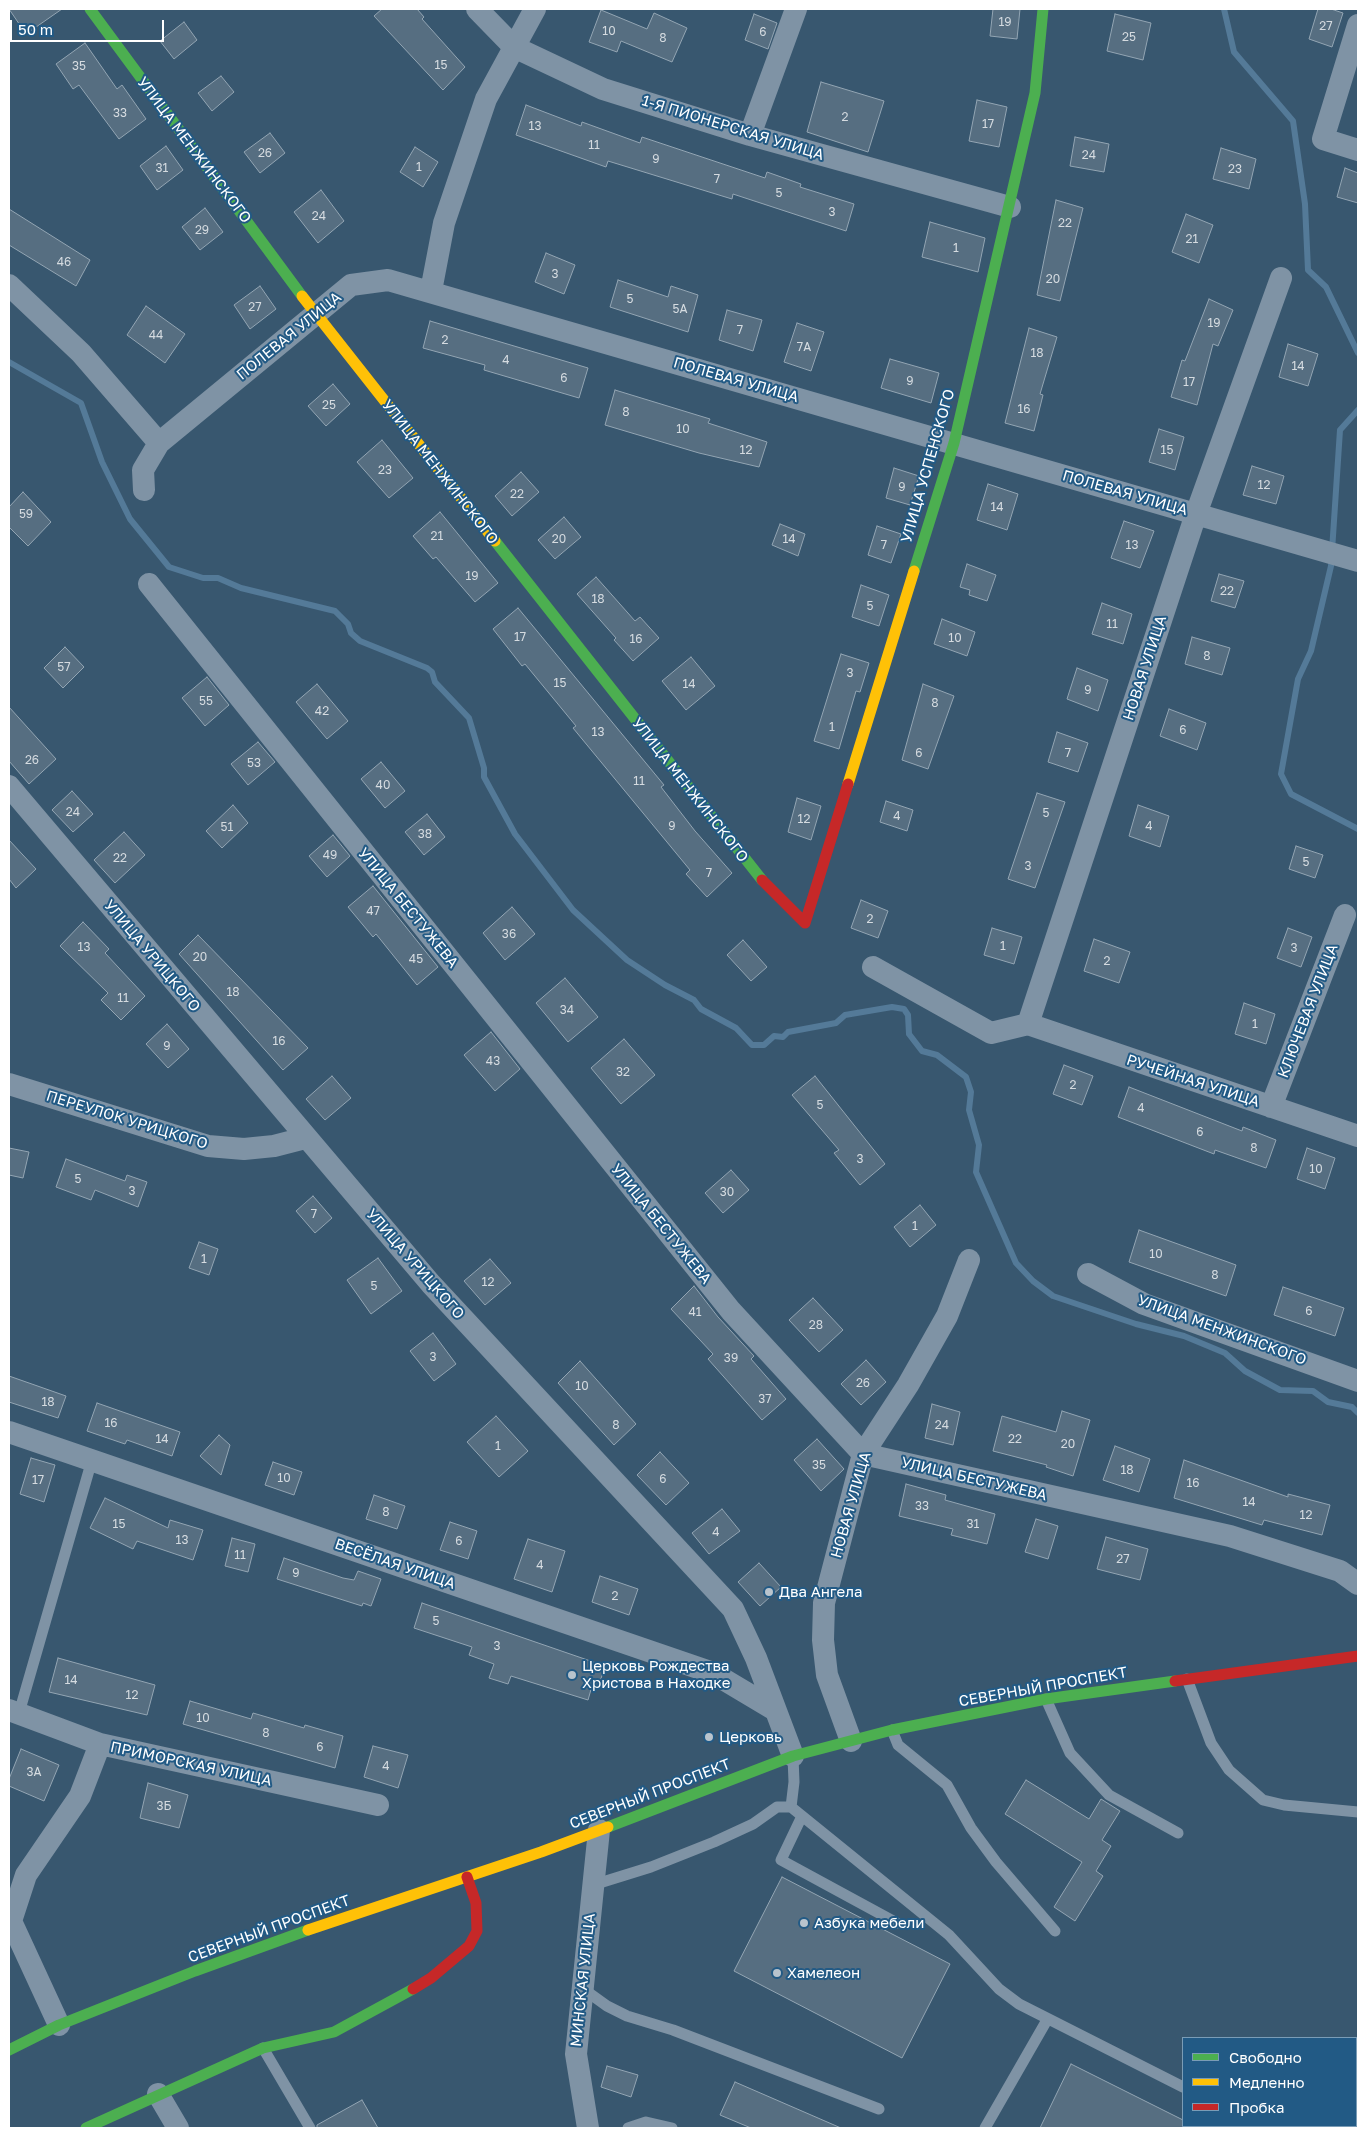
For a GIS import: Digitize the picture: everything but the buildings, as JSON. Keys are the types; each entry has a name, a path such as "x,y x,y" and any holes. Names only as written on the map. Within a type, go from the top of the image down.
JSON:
{"street":[{"name":"УЛИЦА МЕНЖИНСКОГО","path":"90,9 316,313 759,877 805,923"},
{"name":"1-Я ПИОНЕРСКАЯ УЛИЦА","path":"477,9 514,47 603,89 750,134 1010,207"},
{"path":"431,291 444,223 486,99 535,9"},
{"path":"750,134 796,9"},
{"name":"УЛИЦА УСПЕНСКОГО","path":"805,923 954,443 1035,93 1043,9"},
{"path":"1358,24 1323,139 1358,150"},
{"name":"НОВАЯ УЛИЦА","path":"1028,1024 1196,514 1281,278"},
{"name":"ПОЛЕВАЯ УЛИЦА","path":"159,443 351,286 388,280 1355,560"},
{"path":"9,285 81,353 159,443 143,470 144,490"},
{"name":"УЛИЦА БЕСТУЖЕВА","path":"148,584 731,1311 863,1454 1230,1536 1340,1571 1358,1584"},
{"name":"УЛИЦА УРИЦКОГО","path":"9,786 305,1138 431,1284 733,1609 756,1658 793,1756"},
{"name":"КЛЮЧЕВАЯ УЛИЦА","path":"1271,1107 1346,915"},
{"path":"874,967 991,1033 1028,1024"},
{"name":"РУЧЕЙНАЯ УЛИЦА","path":"1028,1024 1358,1136"},
{"name":"ПЕРЕУЛОК УРИЦКОГО","path":"9,1084 208,1146 244,1148 274,1146 305,1138"},
{"name":"НОВАЯ УЛИЦА","path":"850,1741 828,1675 823,1630 824,1603 863,1454 908,1385 947,1316 969,1260"},
{"name":"УЛИЦА МЕНЖИНСКОГО","path":"1088,1274 1144,1304 1358,1381"},
{"name":"ВЕСЁЛАЯ УЛИЦА","path":"9,1432 713,1673 775,1710"},
{"name":"СЕВЕРНЫЙ ПРОСПЕКТ","path":"9,2050 59,2025 196,1971 342,1918 467,1877 599,1830 793,1756 892,1730 1046,1699 1358,1656"},
{"name":"ПРИМОРСКАЯ УЛИЦА","path":"14,1712 100,1744 378,1805"},
{"path":"59,2025 10,1923 26,1875 80,1796 100,1744"},
{"name":"МИНСКАЯ УЛИЦА","path":"588,2128 576,2054 599,1830"},
{"path":"86,2128 263,2048 334,2032 389,2004 431,1978 453,1962 469,1946 477,1931 476,1903 467,1877"},
{"path":"158,2094 178,2128"}],"lane":[{"path":"14,1712 92,1460"},
{"path":"1187,1679 1211,1743 1229,1770 1263,1800 1284,1805 1358,1812"},
{"path":"1046,1699 1070,1753 1110,1795 1178,1833"},
{"path":"892,1730 898,1745 947,1785 971,1828 996,1862 1056,1931"},
{"path":"791,1807 794,1782 793,1756"},
{"path":"593,1885 651,1867 714,1842 753,1824 777,1807 791,1807 949,1934 999,1989 1019,2004 1047,2020 1182,2087"},
{"path":"802,1816 781,1860 896,1923"},
{"path":"582,1988 607,2006 627,2016 673,2030 879,2109"},
{"path":"985,2128 1047,2020"},
{"path":"263,2048 310,2128"},
{"path":"115,2115 123,2128"},
{"path":"628,2128 646,2122 672,2128"}],"waterway":[{"path":"1224,9 1234,52 1293,121 1305,204 1308,270 1326,287 1358,353"},
{"path":"9,362 81,403 102,462 130,519 169,567 203,578 218,578 241,588 335,611 348,624 351,633 360,641 427,668 432,672 435,682 469,718 484,768 484,777 515,834 573,910 627,960 665,985 694,1000 701,1009 736,1028 752,1045 764,1045 774,1036 783,1037 788,1032 836,1023 845,1015 892,1007 904,1009 908,1015 909,1034 922,1051 937,1055 966,1077 971,1092 969,1110 979,1145 976,1172 1016,1263 1033,1281 1053,1296 1136,1324 1184,1336 1225,1353 1245,1371 1280,1390 1313,1391 1328,1402 1352,1407 1358,1413"},
{"path":"1358,410 1340,430 1331,566 1311,651 1298,679 1281,774 1291,794 1358,829"}],"traffic: fast":[{"path":"90,9 302,296"},
{"path":"914,571 954,443 1035,93 1043,9"},
{"path":"495,541 762,880"},
{"path":"608,1827 793,1756 892,1730 1046,1699 1175,1681"},
{"path":"9,2050 59,2025 195,1971 308,1930"},
{"path":"86,2128 263,2048 334,2032 413,1989"}],"traffic: slow":[{"path":"302,296 495,541"},
{"path":"848,784 914,571"},
{"path":"308,1930 541,1852 608,1827"}],"traffic: jam":[{"path":"762,880 805,923 848,784"},
{"path":"1175,1681 1358,1656"},
{"path":"413,1989 431,1978 469,1946 477,1931 476,1903 467,1877"}],"place":[{"name":"Два Ангела","path":"769,1592"},
{"name":"Церковь Рождества Христова в Находке","path":"572,1675"},
{"name":"Церковь","path":"709,1737"},
{"name":"Азбука мебели","path":"804,1923"},
{"name":"Хамелеон","path":"777,1973"}]}
